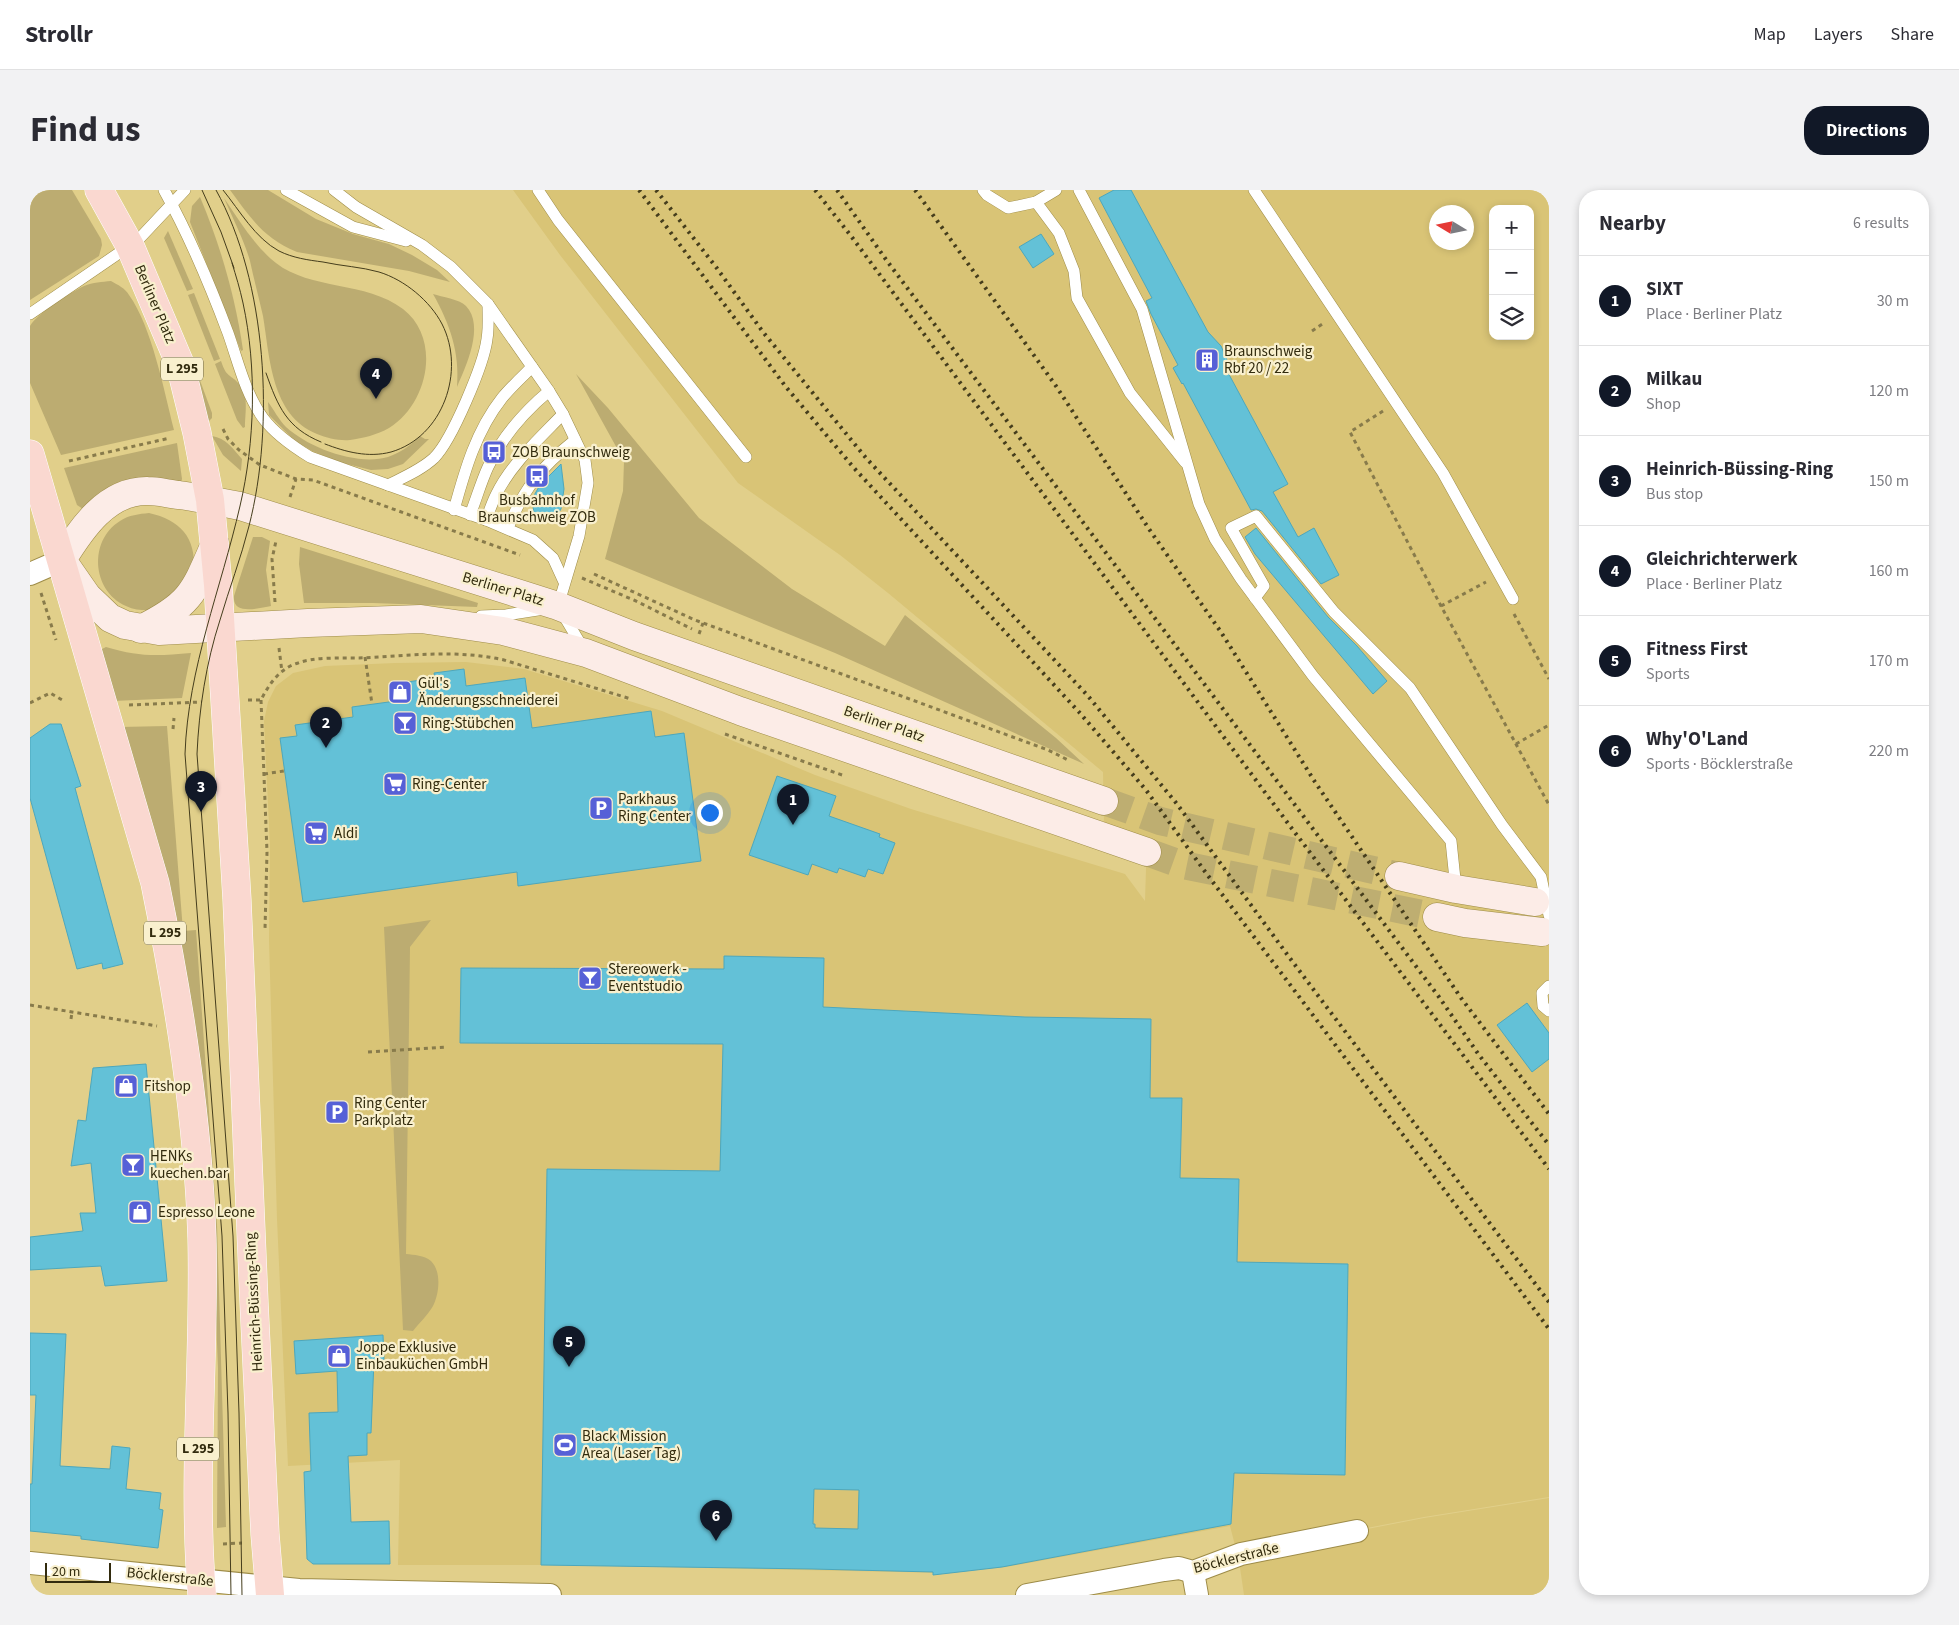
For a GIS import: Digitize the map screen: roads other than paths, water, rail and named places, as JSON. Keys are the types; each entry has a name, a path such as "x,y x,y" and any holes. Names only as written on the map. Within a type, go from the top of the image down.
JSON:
{"main road":[{"name":"Berliner Platz","path":"99,190 130,246 180,364 197,432 210,500 561,594 634,636 1104,802"},
{"name":"L 295","path":"30,454 154,884 169,953 192,1100 202,1240 198,1470 201,1587"},
{"path":"210,500 149,491 121,496 96,513 82,529 62,560 87,596 110,618 125,626 159,631 421,619 503,631 586,653 749,714 1147,852"},
{"name":"Heinrich-Büssing-Ring","path":"210,500 215,544 237,900 247,1159 270,1591"},
{"path":"141,629 183,605 193,592 215,544"},
{"path":"1399,876 1456,889 1542,917"},
{"path":"1437,917 1465,923 1542,917"}],"street":[{"path":"35,582 62,560"},
{"name":"Böcklerstraße","path":"1027,1595 1164,1570 1179,1568 1192,1572 1241,1554 1357,1531"},
{"name":"Böcklerstraße","path":"30,1564 201,1587 270,1591 550,1595"},
{"path":"1192,1572 1197,1595"}],"lane":[{"path":"164,190 220,312 251,398 263,419 291,445 310,457 508,528 533,540 553,558 561,594 586,653"},
{"path":"30,314 130,246 185,190"},
{"path":"286,190 354,226 422,245"},
{"path":"334,190 356,207 422,245 451,267 488,304 563,414 585,460 588,483 580,536 561,594"},
{"path":"538,190 558,220 746,457"},
{"path":"983,190 987,195 1008,208 1036,202 1056,190"},
{"path":"1079,190 1142,309 1199,504 1215,539 1255,598 1313,676 1451,841 1456,889"},
{"path":"1254,190 1443,473 1514,599"},
{"path":"1036,202 1059,233 1074,271 1077,298 1130,394 1189,467"},
{"path":"388,485 418,471 435,457 453,430 472,386 487,340 488,304"},
{"path":"454,510 468,460 489,417 503,396 532,367"},
{"path":"470,515 488,467 502,444 525,412 549,391"},
{"path":"486,520 495,496 504,480 532,445 563,414"},
{"path":"508,528 518,503 537,476 551,459 575,440"},
{"path":"1255,598 1264,586 1231,528 1256,516 1334,612 1410,688 1502,825 1541,877 1542,917"},
{"path":"421,619 506,615 561,594"},
{"path":"1549,986 1542,993 1543,1006 1549,1011"}],"tunnel":[{"path":"1104,801 1160,821 1399,876"},
{"path":"1147,852 1183,865 1437,917"}],"tram line":[{"path":"202,190 221,232 234,268"},
{"path":"216,190 233,227 246,267 256,310 263,400 262,444 257,486 246,538 215,636 207,669 201,703 197,754 233,1236 239,1413 242,1595"},
{"path":"223,190 248,224 270,246 301,258 366,269 398,280 416,292 431,307 442,324 449,342 450,381 445,400 436,417 424,432 409,444 382,454 357,453 325,444"},
{"path":"231,1595 228,1413 222,1236 185,754 187,722 192,691 240,506 249,456 252,405 251,353 243,303 232,263"},
{"path":"266,373 285,415 300,430 321,442"}],"railway":[{"path":"639,190 786,387 854,468 1079,712 1146,790 1206,873 1549,1329"},
{"path":"656,190 716,267 763,332 866,458 1088,696 1177,804 1292,961 1549,1302"},
{"path":"815,190 1549,1169"},
{"path":"837,190 887,261 1439,997 1479,1055 1549,1145"},
{"path":"915,190 1056,386 1149,529 1221,632 1315,782 1461,998 1549,1114"}],"place":[{"name":"Braunschweig Rbf 20 / 22","path":"1207,360"},
{"name":"Gleichrichterwerk","path":"376,399"},
{"name":"ZOB Braunschweig","path":"494,452"},
{"name":"Busbahnhof Braunschweig ZOB","path":"537,476"},
{"name":"Gül's Änderungsschneiderei","path":"400,692"},
{"name":"Ring-Stübchen","path":"405,723"},
{"name":"Milkau","path":"326,748"},
{"name":"Ring-Center","path":"395,784"},
{"name":"Parkhaus Ring Center","path":"601,808"},
{"name":"Heinrich-Büssing-Ring","path":"201,812"},
{"name":"SIXT","path":"793,825"},
{"name":"Aldi","path":"316,833"},
{"name":"Stereowerk - Eventstudio","path":"590,978"},
{"name":"Fitshop","path":"126,1086"},
{"name":"Ring Center Parkplatz","path":"337,1112"},
{"name":"HENKs kuechen.bar","path":"133,1165"},
{"name":"Espresso Leone","path":"140,1212"},
{"name":"Joppe Exklusive Einbauküchen GmbH","path":"339,1356"},
{"name":"Fitness First","path":"569,1367"},
{"name":"Black Mission Area (Laser Tag)","path":"565,1445"},
{"name":"Why'O'Land","path":"716,1541"}]}
